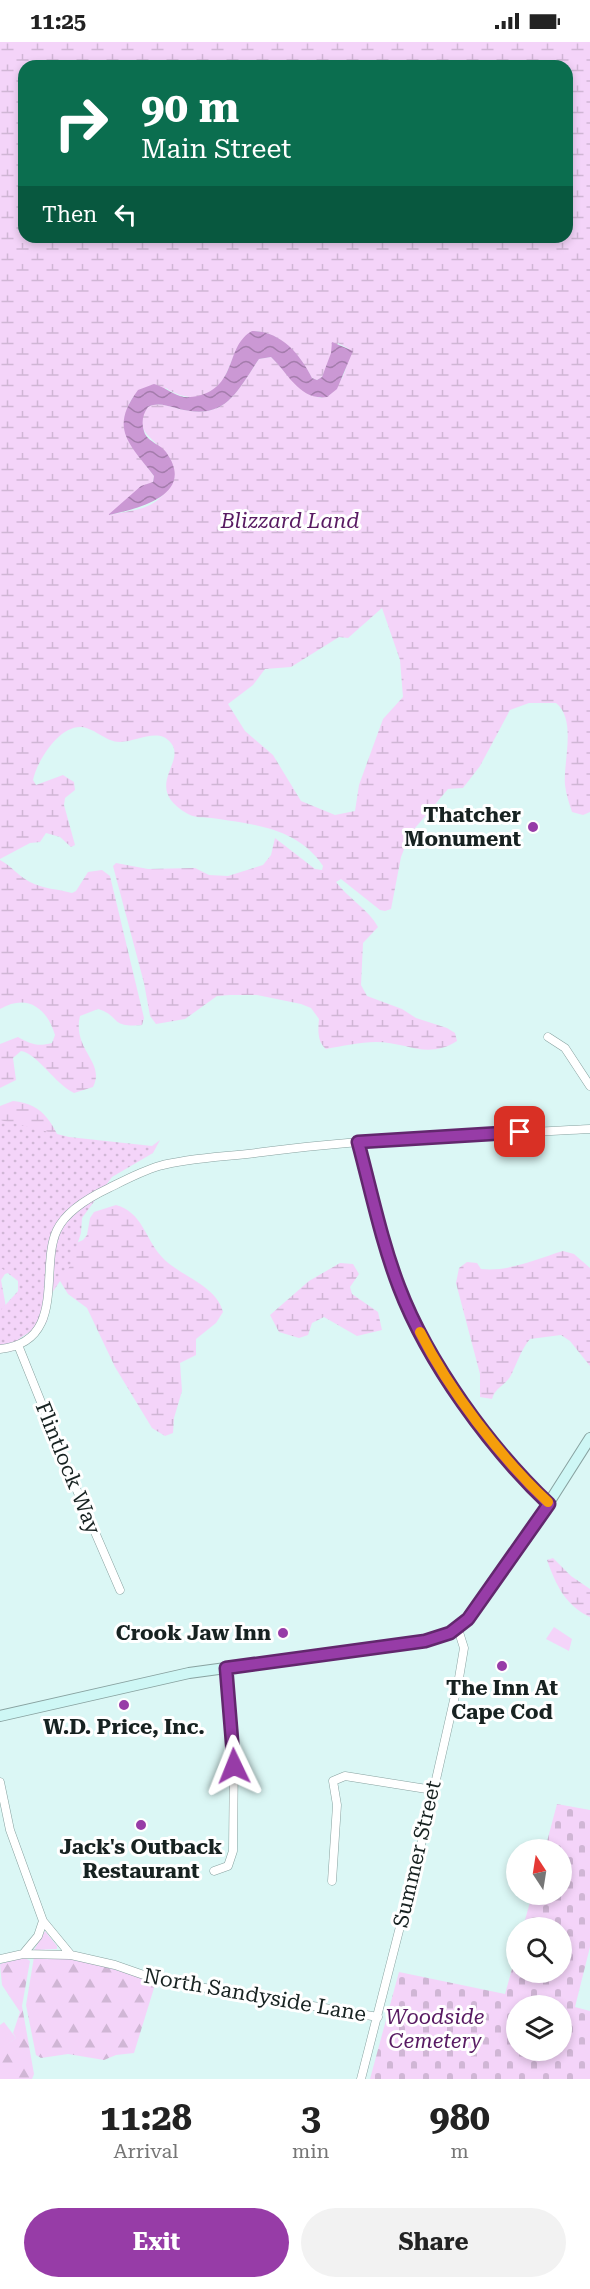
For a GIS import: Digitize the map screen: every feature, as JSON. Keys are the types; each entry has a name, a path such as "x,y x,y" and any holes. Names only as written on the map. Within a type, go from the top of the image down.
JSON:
{"main road":[{"path":"0,1716 130,1685 226,1668 425,1641 458,1629 481,1602 549,1504 590,1438"}],"street":[{"path":"548,1037 565,1048 590,1086"},
{"path":"0,1349 18,1346 27,1341 35,1331 48,1301 53,1246 57,1229 70,1214 89,1199 132,1177 165,1165 321,1144 590,1129"},
{"path":"358,1142 384,1242 399,1288 438,1366 474,1417 549,1504"},
{"name":"Flintlock Way","path":"18,1346 120,1590"},
{"name":"Summer Street","path":"361,2079 433,1791 463,1654 463,1642 458,1629"},
{"path":"214,1871 228,1866 233,1851 234,1755 226,1668"},
{"path":"332,1881 338,1805 333,1780 345,1776 433,1791"},
{"path":"0,1782 10,1830 42,1921 71,1955"},
{"path":"23,1954 38,1936 42,1921"},
{"name":"North Sandyside Lane","path":"0,1959 23,1954 55,1952 115,1965 158,1980 378,2017"}],"green space":[{"name":"Blizzard Land","path":"0,42 590,42 590,812 583,815 572,812 568,798 565,775 568,730 562,710 556,703 529,703 510,710 480,766 463,788 448,789 410,834 401,857 391,909 380,910 341,879 336,882 378,927 363,943 361,985 367,996 402,1009 416,1018 447,1028 455,1033 457,1041 436,1049 426,1050 376,1042 326,1049 318,1031 319,1019 311,1008 257,995 217,996 185,1019 156,1024 150,1016 144,983 113,866 116,863 148,869 195,868 209,875 228,876 263,865 271,855 275,838 315,869 322,870 323,866 302,844 277,831 215,818 195,817 174,804 166,785 174,759 174,751 166,738 147,736 120,742 110,740 82,727 73,728 57,738 44,754 33,780 36,785 63,775 74,782 75,790 65,798 64,805 75,845 71,847 60,837 46,833 40,842 30,843 0,859","holes":["252,331 272,335 288,346 302,361 312,378 317,380 322,377 338,343 349,349 347,365 339,384 321,398 313,395 299,387 271,357 259,359 235,394 217,408 193,411 162,405 148,407 142,418 143,428 171,461 173,472 169,486 161,497 150,505 109,515 153,482 154,476 138,455 129,404 133,397 166,388 192,397 212,392 221,383 237,350","382,608 400,660 403,697 383,719 359,785 355,811 335,815 301,801 273,755 245,731 228,704 253,685 265,669 291,667 339,637 348,638"]},
{"path":"0,860 26,880 45,888 72,893 76,891 88,872 102,870 110,876 144,1018 142,1025 124,1025 98,1009 80,1016 80,1038 95,1070 96,1078 93,1087 74,1093 34,1058 21,1051 13,1058 16,1080 0,1088 0,1044 18,1037 42,1045 52,1043 55,1035 47,1017 35,1006 19,1003 0,1009"},
{"path":"13,1101 33,1106 41,1111 52,1125 66,1151 14,1271 5,1274 1,1280 6,1307 0,1327 0,1106"},
{"path":"0,1120 69,1137 152,1146 160,1140 153,1153 112,1177 82,1218 81,1233 70,1266 50,1296 47,1322 20,1338 14,1351 0,1353 0,1311 18,1291 18,1281 0,1267"},
{"path":"116,1205 132,1213 168,1263 213,1294 223,1312 216,1323 196,1339 196,1355 180,1363 182,1391 174,1418 173,1433 165,1436 152,1428 115,1367 87,1308 68,1294 57,1276 76,1243 87,1235 90,1218 94,1212"},
{"path":"563,1251 574,1254 590,1268 590,1366 570,1341 561,1335 530,1339 510,1377 495,1392 492,1399 480,1397 480,1374 456,1283 459,1268 467,1262 477,1263 481,1269 502,1269"},
{"path":"340,1263 353,1264 359,1274 350,1287 352,1294 378,1312 382,1330 357,1336 324,1317 312,1323 308,1335 299,1338 279,1332 270,1315 309,1281"},
{"path":"553,1558 571,1576 590,1589 590,1617 574,1607 562,1593 547,1560"},
{"path":"554,1627 572,1639 569,1651 546,1639"},
{"name":"Woodside Cemetery","path":"557,1804 590,1810 590,1947 575,2007 590,2011 590,2079 370,2079 399,1972 505,1994 508,1983 572,1983 572,1917 526,1917 529,1905 572,1905 572,1839 548,1839"},
{"path":"45,1931 57,1949 34,1950"},
{"path":"57,1956 92,1963 153,1981 154,1988 134,2053 116,2055 104,2060 68,2054 41,2058 36,2055 26,2005 34,1957"},
{"path":"24,1957 30,1961 22,2006 34,2074 32,2079 0,2079 0,2049 16,2038 13,2033 20,2012 2,1985 0,1964"},
{"path":"4,2022 16,2038 0,2050 0,2025"}],"water":[{"path":"252,331 272,335 281,340 302,361 312,378 317,380 322,377 331,353 332,342 353,351 337,389 327,397 309,395 302,390 271,357 259,359 235,394 217,408 192,411 162,405 148,407 143,420 145,434 166,452 174,467 174,479 169,489 148,504 108,515 141,486 153,482 154,476 130,445 124,426 129,404 138,390 154,384 182,397 198,396 211,391 220,384 238,346"}],"slow traffic":[{"path":"420,1332 438,1366 474,1417 525,1479 548,1502"}],"place":[{"name":"Thatcher Monument","path":"533,827"},
{"name":"Crook Jaw Inn","path":"283,1633"},
{"name":"The Inn At Cape Cod","path":"502,1666"},
{"name":"W.D. Price, Inc.","path":"124,1705"},
{"name":"Jack's Outback Restaurant","path":"141,1825"}],"route":[{"path":"234,1766 234,1743 226,1668 425,1641 458,1629 481,1602 549,1504 525,1479 474,1417 438,1366 399,1288 384,1242 358,1142 520,1132"}]}
